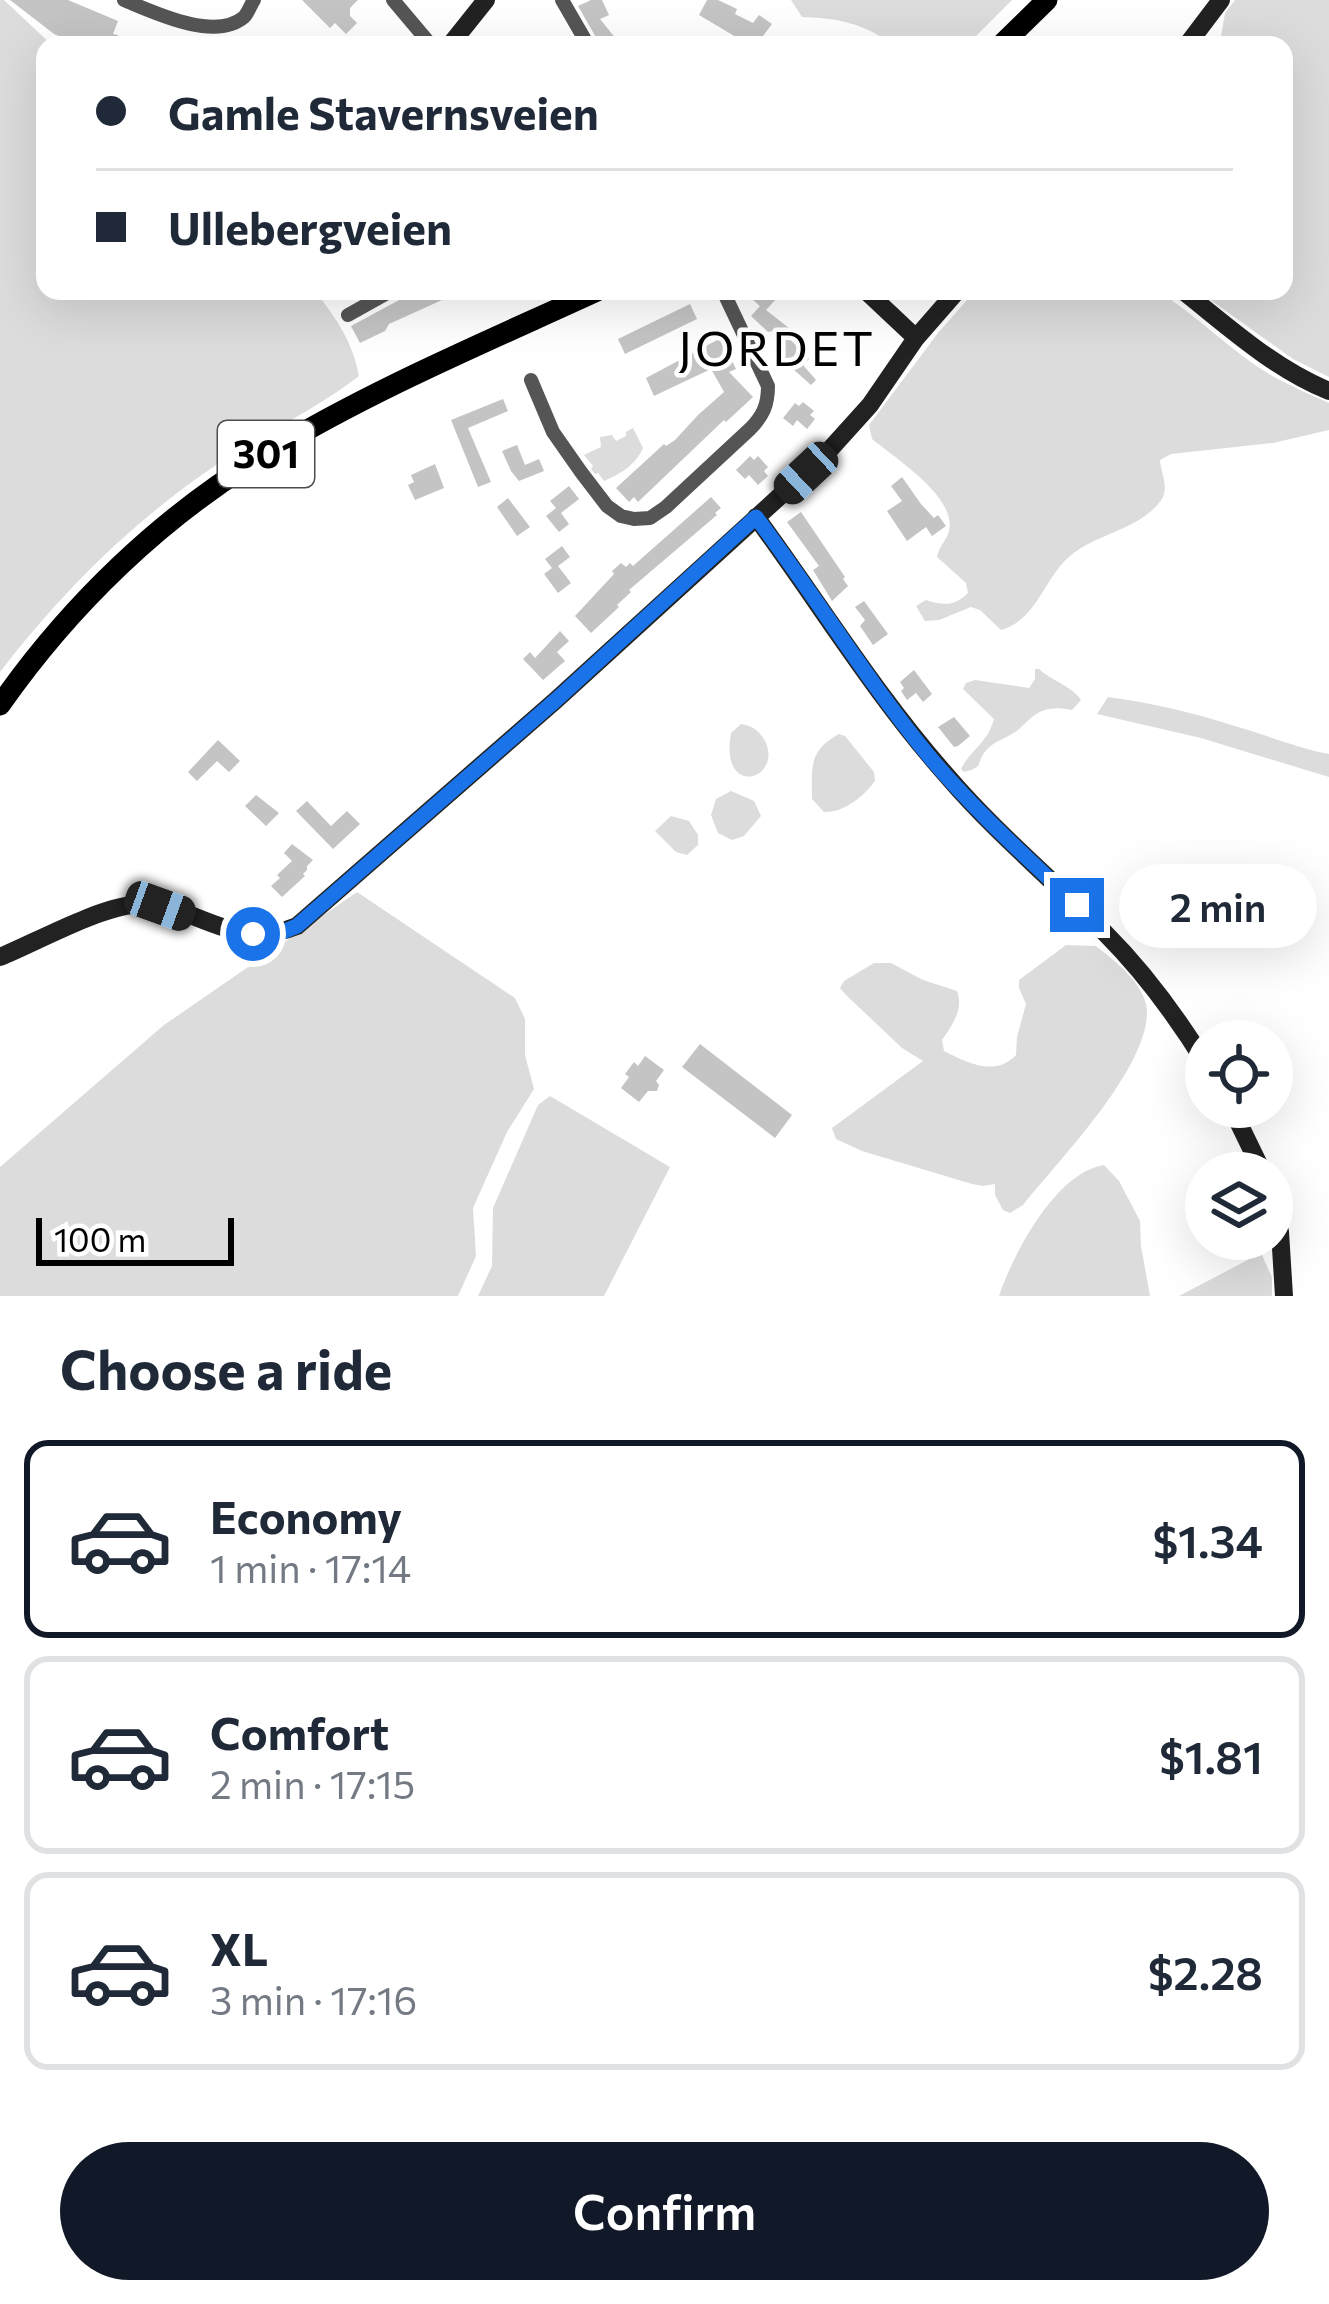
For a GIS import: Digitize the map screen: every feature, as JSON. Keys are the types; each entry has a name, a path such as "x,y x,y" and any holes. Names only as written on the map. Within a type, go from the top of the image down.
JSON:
{"main road":[{"path":"1010,36 1047,0"},
{"name":"301","path":"0,706 45,646 106,579 224,482 335,415 565,300"}],"street":[{"path":"124,0 176,21 207,26 243,18 254,0"},
{"path":"393,0 423,36"},
{"path":"457,36 486,0"},
{"path":"562,0 583,36"},
{"path":"1193,36 1221,0"},
{"path":"348,315 373,300"},
{"path":"531,380 553,432 607,506 634,520 650,518 750,429 768,402 768,386 727,300"},
{"path":"876,300 916,338"},
{"path":"0,957 133,904 160,906 224,930 253,934 275,935 297,926 556,700 824,456 949,300"},
{"path":"1195,300 1273,361 1329,391"},
{"path":"756,517 930,757 1120,948 1185,1033"},
{"path":"1282,1260 1284,1296"}],"shaded area":[{"path":"0,0 4,0 42,36 36,36 36,300 322,300 343,331 359,376 168,500 67,593 0,672"},
{"path":"791,0 1012,0 976,36 878,36 850,23 802,17"},
{"path":"1235,0 1329,0 1329,377 1293,359 1211,300 1293,300 1293,36 1221,36 1225,13"},
{"path":"967,300 1170,300 1260,368 1329,403 1329,430 1273,443 1171,454 1160,460 1165,487 1159,503 1139,520 1070,556 1032,608 1013,625 1001,630 971,607 925,621 916,606 926,600 954,603 968,593 966,583 937,557 949,531 949,518 922,479 872,439 869,425"},
{"path":"633,428 643,448 640,454 626,469 604,481 584,455 601,447 600,437 612,435 616,441"},
{"path":"1035,669 1081,700 1072,710 1053,708 1035,715 987,749 977,767 964,772 961,769 994,719 963,689 966,683 975,680 1029,688"},
{"path":"1108,697 1190,713 1329,754 1329,777 1201,738 1097,714"},
{"path":"741,724 760,734 769,754 766,765 751,776 734,768 730,754 731,733"},
{"path":"839,734 874,772 875,781 853,802 824,812 812,799 814,761 822,747"},
{"path":"731,791 754,801 761,816 744,836 732,840 718,833 711,815 716,799"},
{"path":"671,816 689,821 698,835 698,845 687,855 676,852 655,831"},
{"path":"357,892 515,998 525,1019 525,1055 534,1089 507,1132 473,1208 476,1256 458,1296 0,1296 0,1167 164,1025"},
{"path":"1066,945 1096,946 1128,974 1145,1000 1144,1033 1118,1085 1023,1205 1010,1213 995,1195 995,1184 972,1184 836,1139 832,1128 923,1061 902,1048 846,995 840,988 844,981 874,963 891,963 957,991 958,1011 942,1040 944,1051 990,1067 1016,1055 1026,1004 1019,980"},
{"path":"550,1096 670,1167 604,1296 478,1296 492,1266 493,1208 538,1105"},
{"path":"1104,1165 1119,1181 1140,1221 1150,1296 999,1296 1026,1238 1053,1198 1086,1171"},
{"path":"1248,1260 1264,1260 1272,1277 1272,1296 1179,1296"}],"building":[{"path":"10,0 68,0 118,21 113,34 118,36 54,34"},
{"path":"302,0 358,0 350,8 357,23 346,34 335,23 330,28"},
{"path":"602,0 609,15 600,19 614,36 595,36 578,6"},
{"path":"707,0 718,0 753,23 759,15 772,24 763,36 734,36 699,15"},
{"path":"399,300 442,300 360,343 351,326"},
{"path":"753,300 775,300 766,310 789,328 768,332 751,316 760,306"},
{"path":"690,304 697,319 625,354 618,339"},
{"path":"787,336 809,359 803,365 816,380 811,385 775,353"},
{"path":"721,338 736,369 729,372 753,397 638,502 634,497 629,502 616,488 724,392 711,369 654,396 646,378"},
{"path":"503,399 508,411 468,428 491,482 478,487 451,420"},
{"path":"803,402 814,411 810,415 815,419 807,429 797,420 793,426 783,418 795,403"},
{"path":"517,445 525,465 539,459 544,471 519,481 502,451"},
{"path":"750,456 754,460 758,456 768,467 764,471 768,476 758,485 736,470"},
{"path":"435,464 444,488 415,500 408,485 414,482 411,475"},
{"path":"902,477 921,504 946,526 932,536 926,527 907,541 887,511 902,501 891,486"},
{"path":"569,486 579,499 561,513 569,524 559,532 546,516 556,508 550,501"},
{"path":"711,497 721,508 717,515 629,590 619,607 591,633 575,616 612,571 621,563 633,566"},
{"path":"508,498 530,527 517,536 497,507"},
{"path":"801,512 845,577 848,586 832,601 813,570 819,566 787,522"},
{"path":"562,546 570,557 558,566 571,583 558,593 544,574 552,568 545,559"},
{"path":"864,601 888,634 873,645 860,626 865,620 855,607"},
{"path":"560,631 569,641 557,652 565,661 543,680 523,659 530,652 535,658"},
{"path":"914,670 932,694 923,702 916,693 907,700 901,691 900,682"},
{"path":"954,717 970,736 954,747 938,727"},
{"path":"218,740 240,761 229,772 217,761 197,781 188,772"},
{"path":"256,795 279,813 266,826 245,806"},
{"path":"307,801 331,826 347,811 360,824 333,849 296,811"},
{"path":"292,844 313,860 305,876 282,897 271,886 292,861 284,853"},
{"path":"700,1044 792,1115 775,1138 682,1067"},
{"path":"645,1056 664,1070 656,1081 657,1091 648,1091 639,1102 621,1088 634,1062 638,1066"}],"district":[{"name":"JORDET","path":"777,349"}],"route":[{"path":"253,934 275,935 297,926 756,517 930,757 1077,905"}]}
